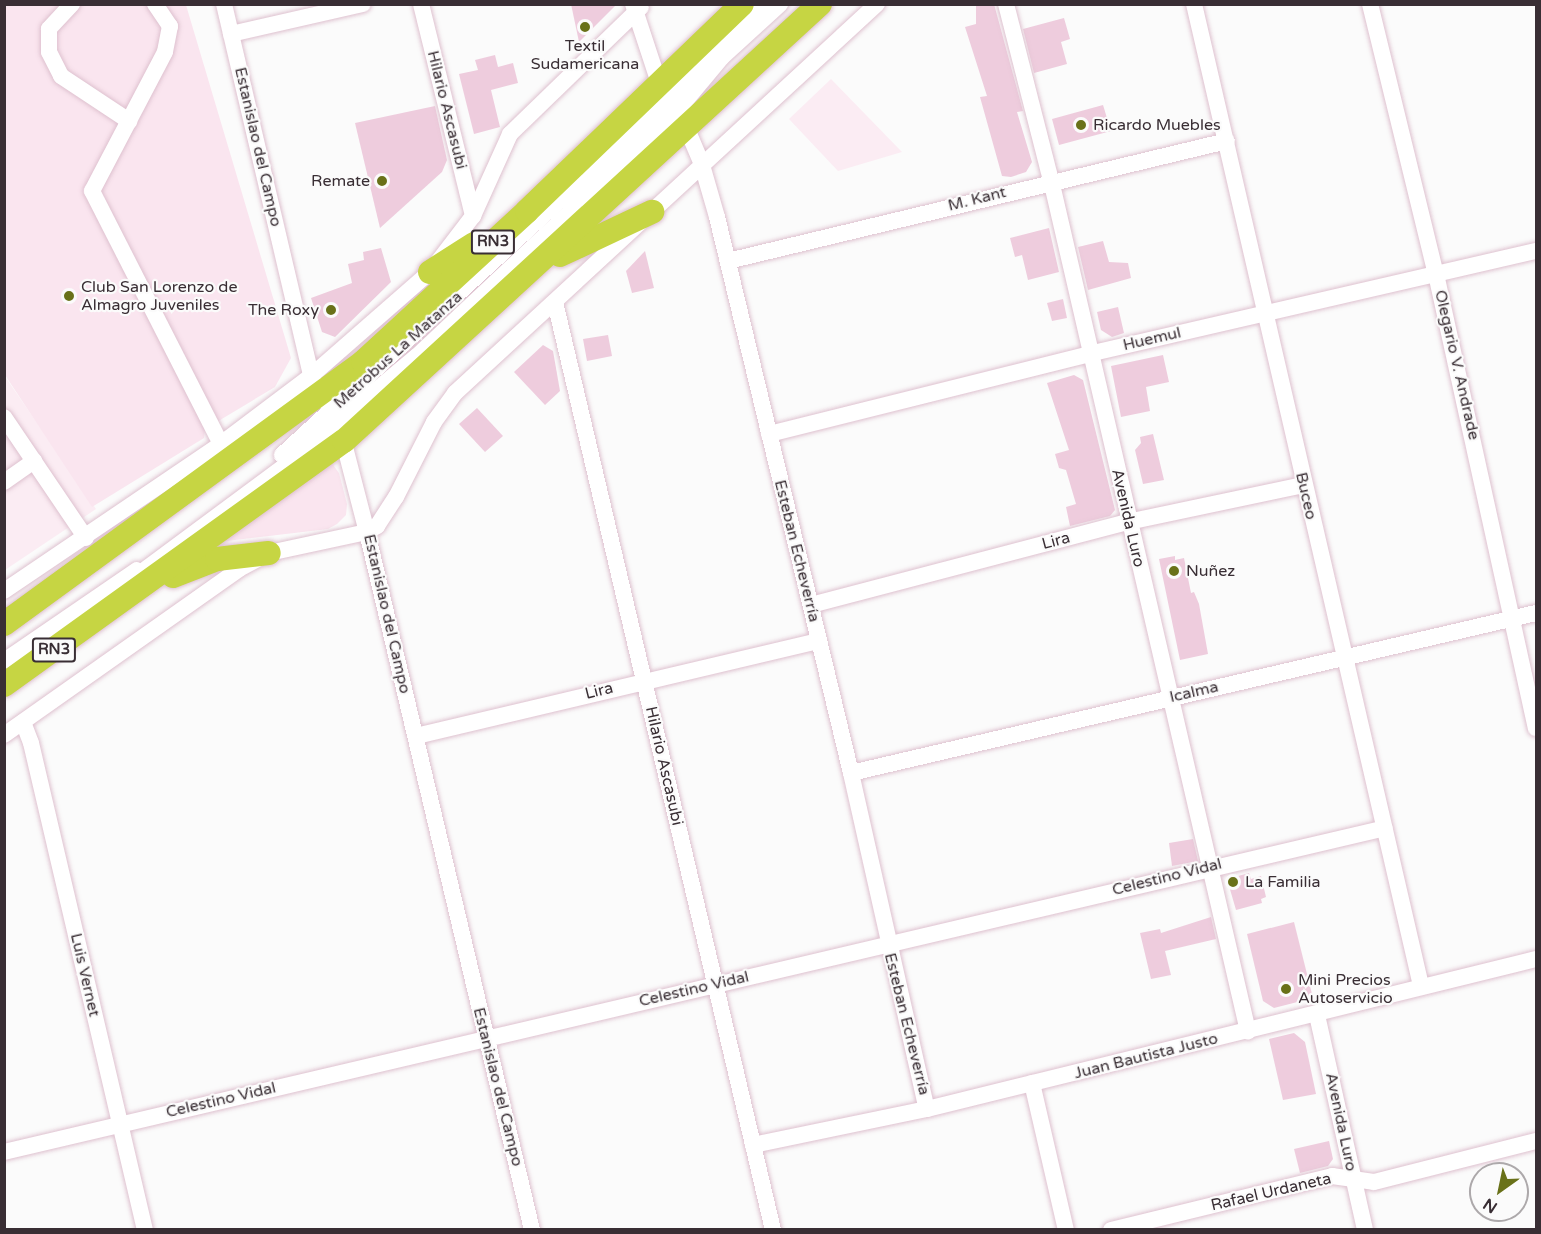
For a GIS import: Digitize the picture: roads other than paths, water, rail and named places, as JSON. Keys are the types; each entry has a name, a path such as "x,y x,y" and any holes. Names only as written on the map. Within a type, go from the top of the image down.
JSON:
{"highway":[{"name":"RN3","path":"4,624 329,409 387,401 539,265 673,106 742,4"},
{"name":"RN3","path":"4,685 103,615 329,409 363,362 527,211 820,4"},
{"path":"430,272 527,211"},
{"path":"539,265 652,212"},
{"path":"103,615 189,568 217,560 269,553"}],"street":[{"path":"72,4 49,29 53,60 61,76 74,87 129,121"},
{"path":"155,4 170,26 165,52 92,191 221,444"},
{"name":"Estanislao del Campo","path":"224,4 329,409 367,532 532,1230"},
{"path":"231,34 363,4"},
{"name":"Hilario Ascasubi","path":"421,4 473,216"},
{"name":"Metrobus La Matanza","path":"673,106 710,50 761,4"},
{"name":"Metrobus La Matanza","path":"4,673 329,409 417,356 722,57 780,4"},
{"path":"4,735 207,590 269,553 367,532 384,518 444,406 877,4"},
{"name":"Avenida Luro","path":"1006,4 1052,180 1089,354 1248,1031"},
{"name":"Buceo","path":"1194,4 1267,313 1303,485 1421,986"},
{"name":"Olegario V. Andrade","path":"1370,4 1436,274 1514,618 1536,728"},
{"path":"4,591 86,538 221,444 329,409 473,216 510,134 637,7"},
{"name":"Esteban Echeverría","path":"637,7 673,106 702,165 728,261 851,773 888,945 927,1109"},
{"name":"M. Kant","path":"728,261 1052,180 1227,141"},
{"name":"Huemul","path":"769,434 1089,354 1536,251"},
{"name":"Hilario Ascasubi","path":"555,302 773,1230"},
{"name":"Metrobus La Matanza","path":"4,661 169,548 329,409"},
{"path":"4,417 86,538"},
{"path":"4,482 34,461"},
{"name":"Lira","path":"811,605 1128,522 1303,485"},
{"name":"Icalma","path":"851,773 1536,613"},
{"name":"Lira","path":"416,736 644,680 819,641"},
{"name":"Luis Vernet","path":"23,722 31,743 145,1230"},
{"name":"Celestino Vidal","path":"4,1152 486,1037 888,945 1210,866 1385,828"},
{"name":"Juan Bautista Justo","path":"753,1144 927,1109 1317,1015 1421,986 1536,959"},
{"name":"Avenida Luro","path":"1317,1015 1365,1230"},
{"path":"1032,1083 1066,1230"},
{"name":"Rafael Urdaneta","path":"1111,1230 1332,1176 1374,1182 1536,1141"}],"place":[{"name":"Textil Sudamericana","path":"585,27"},
{"name":"Ricardo Muebles","path":"1081,125"},
{"name":"Remate","path":"382,181"},
{"name":"Club San Lorenzo de Almagro Juveniles","path":"69,296"},
{"name":"The Roxy","path":"331,310"},
{"name":"Nuñez","path":"1174,571"},
{"name":"La Familia","path":"1233,882"},
{"name":"Mini Precios Autoservicio","path":"1286,989"}]}
